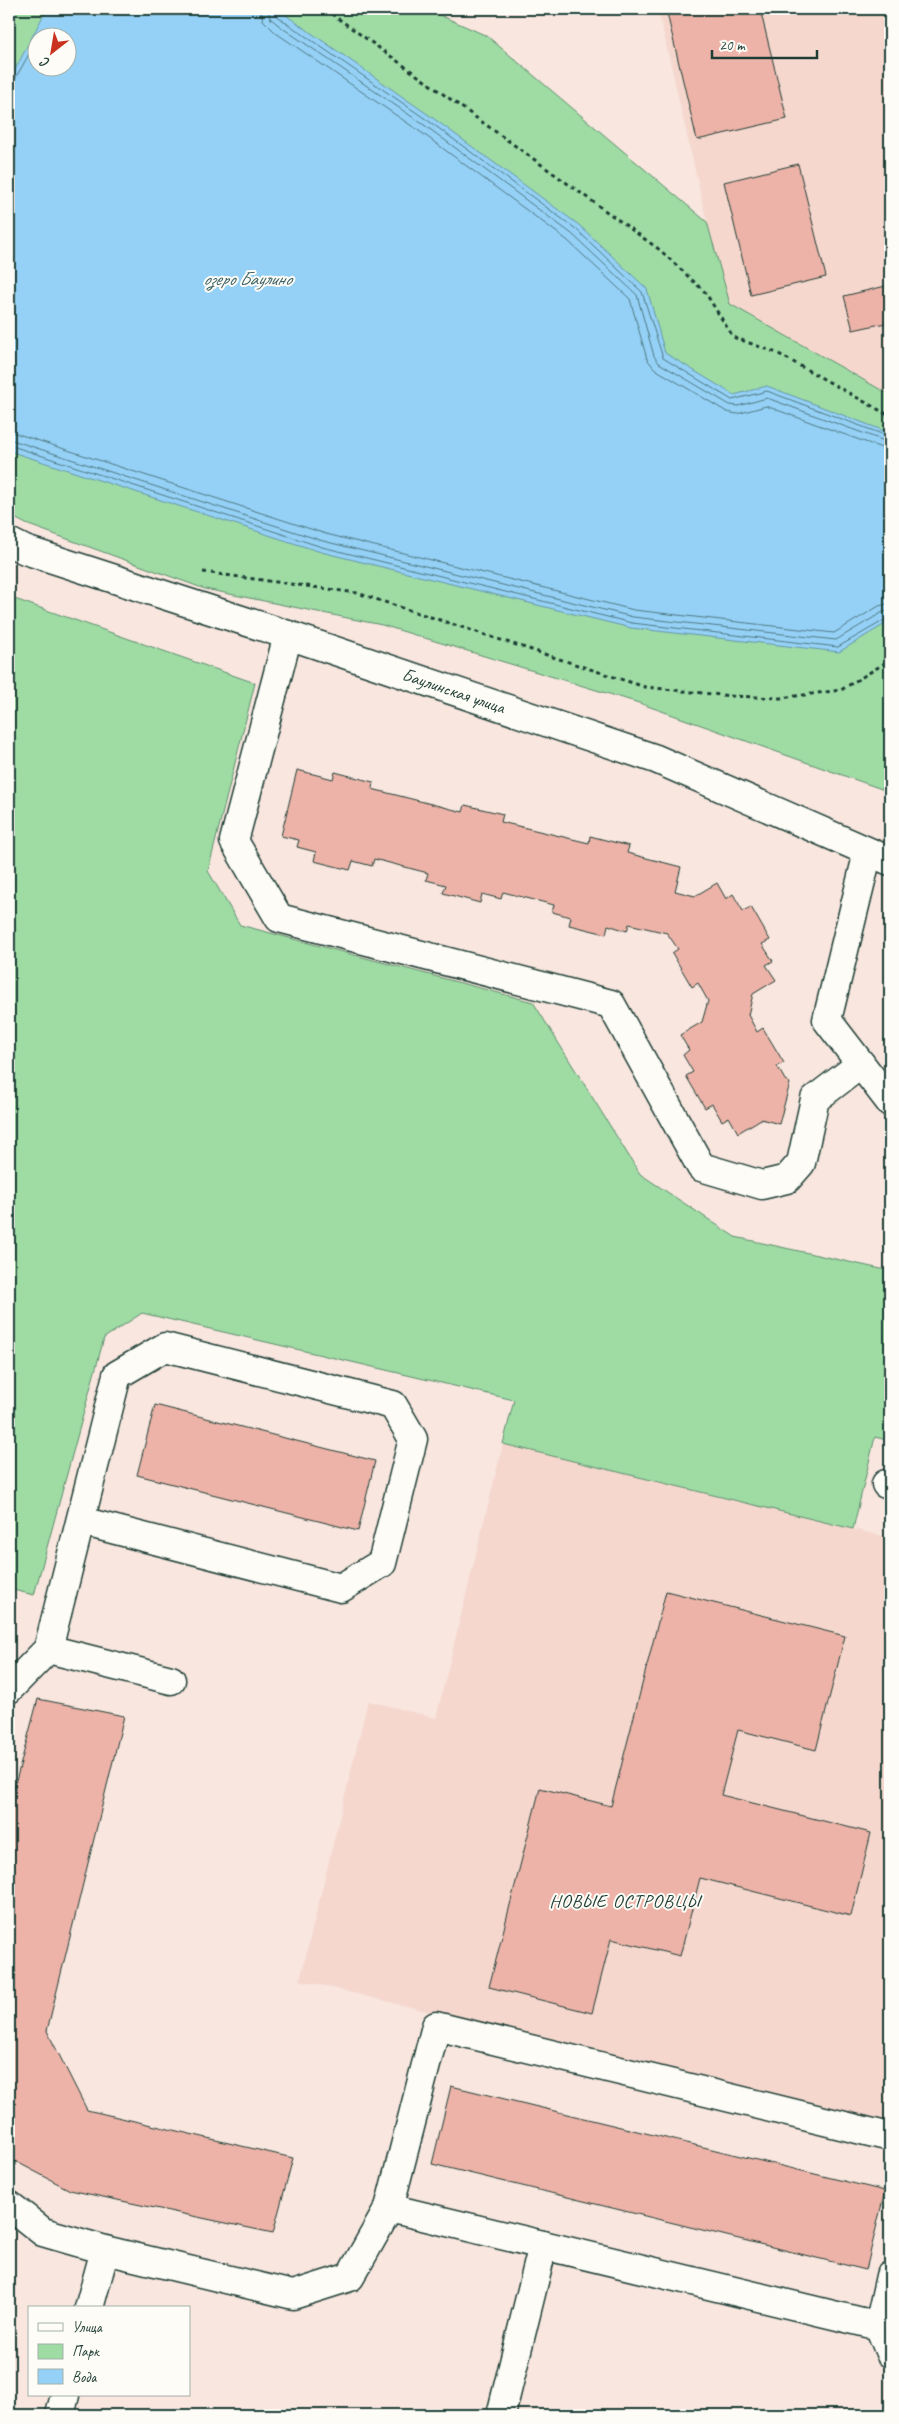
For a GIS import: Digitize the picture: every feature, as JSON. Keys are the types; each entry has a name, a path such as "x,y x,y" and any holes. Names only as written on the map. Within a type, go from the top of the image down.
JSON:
{"street":[{"name":"Баулинская улица","path":"9,542 35,553 288,635 656,759 879,857"},
{"path":"288,635 234,842 279,918 611,1004 701,1167 762,1184 787,1179 801,1163 815,1099 861,1064"},
{"path":"879,857 827,1020 890,1102"},
{"path":"9,1689 48,1649 117,1375 165,1347 393,1405 413,1439 382,1564 341,1588 81,1522"},
{"path":"48,1649 171,1680"},
{"path":"9,2205 43,2232 105,2250 293,2295 350,2277 389,2208 436,2026 890,2137"},
{"path":"389,2208 879,2326"},
{"path":"501,2415 543,2245"},
{"path":"90,2306 105,2250"},
{"path":"890,2276 879,2326 890,2353"},
{"path":"60,2415 65,2396"}],"path":[{"path":"325,9 660,250 705,292 733,337 777,353 890,416"},
{"path":"197,571 357,593 645,686 731,696 781,698 841,690 890,660"}],"shaded area":[{"path":"658,9 890,9 890,395 730,304 707,222"},
{"path":"503,1444 890,1538 890,2125 300,1980 368,1701 436,1718"}],"green space":[{"name":"озеро Баулино","path":"9,9 426,9 487,36 707,222 730,304 890,395 890,792 639,703 382,625 205,589 26,524 9,515"},
{"path":"9,597 255,683 208,871 240,925 533,1002 640,1174 735,1237 890,1271 890,1441 875,1437 853,1529 503,1444 514,1400 142,1313 104,1338 34,1595 9,1589"}],"water":[{"name":"озеро Баулино","path":"52,9 277,9 433,118 579,225 647,289 665,353 734,395 767,386 890,433 890,621 839,652 631,628 321,552 12,452 9,449 9,81 28,45 28,78 78,78 78,28 37,28 43,16"}],"building":[{"path":"666,9 760,9 787,119 697,140"},
{"path":"798,164 826,277 751,295 724,182"},
{"path":"890,285 890,322 853,330 844,296"},
{"path":"297,770 333,779 335,772 373,782 372,789 463,812 465,805 503,814 501,822 589,843 590,836 629,846 627,853 681,867 675,891 695,896 717,883 726,899 733,894 743,911 751,907 770,940 762,944 773,961 766,965 776,980 753,994 748,1015 757,1032 763,1028 784,1063 777,1066 785,1080 790,1083 779,1124 761,1119 738,1133 729,1117 722,1121 712,1104 705,1108 686,1076 693,1072 683,1055 689,1050 680,1035 702,1022 708,1001 698,983 692,987 672,953 678,949 667,933 629,924 627,931 608,925 606,934 569,925 571,917 552,912 554,905 503,892 501,899 482,894 480,903 443,893 446,885 426,880 428,873 374,859 372,866 353,861 350,870 314,861 316,852 297,847 299,840 281,836"},
{"path":"155,1405 375,1461 358,1531 137,1475"},
{"path":"666,1591 845,1636 816,1750 738,1730 721,1795 871,1833 851,1916 700,1878 680,1956 611,1939 592,2013 489,1987 540,1788 611,1806"},
{"path":"38,1699 124,1716 47,2031 87,2110 293,2158 273,2233 70,2190 13,2160 9,2151 9,1807"},
{"path":"451,2086 885,2191 866,2270 432,2164"}],"district":[{"name":"НОВЫЕ ОСТРОВЦЫ","path":"625,1900"}]}
